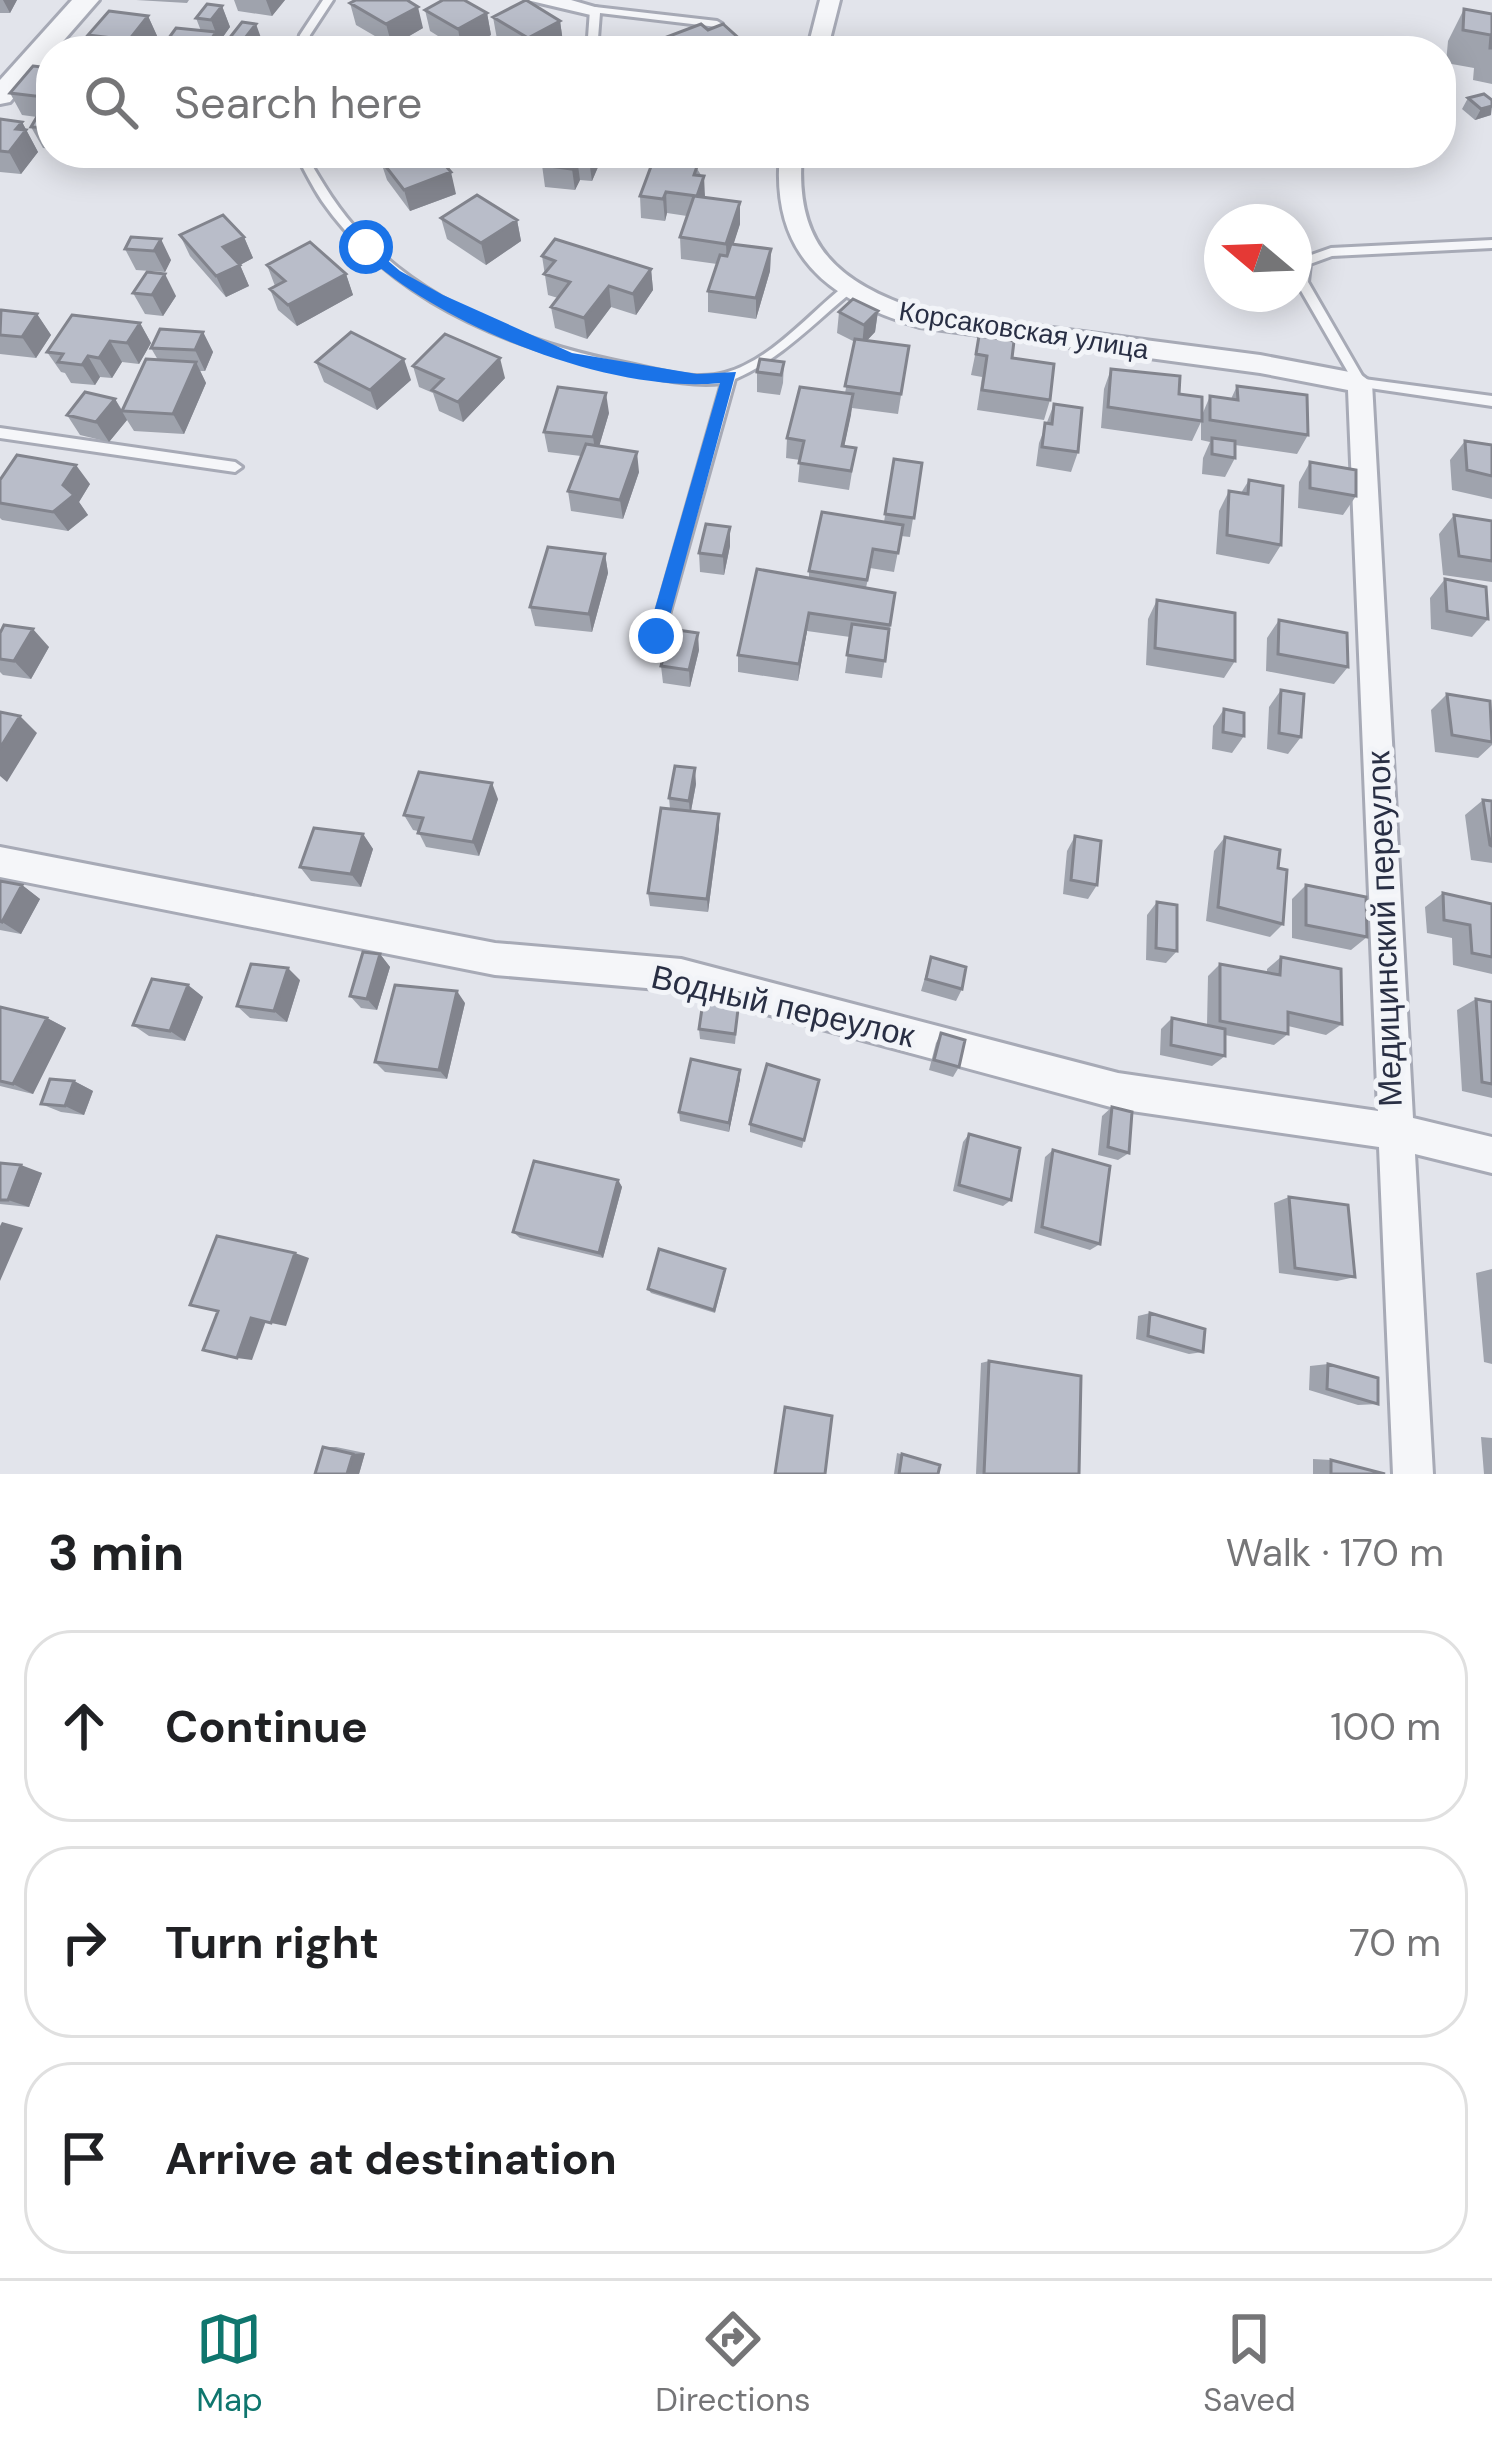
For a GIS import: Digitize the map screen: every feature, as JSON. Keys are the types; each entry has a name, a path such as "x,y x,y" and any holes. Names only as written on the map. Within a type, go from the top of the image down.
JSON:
{"street":[{"path":"54,36 86,0"},
{"path":"537,0 595,10"},
{"path":"821,36 830,0"},
{"path":"0,96 36,56"},
{"name":"Корсаковская улица","path":"790,168 788,207 801,240 848,289 884,309 920,319 1260,364 1360,383"},
{"name":"Медицинский переулок","path":"1360,383 1413,1474"},
{"name":"Водный переулок","path":"0,862 495,959 681,975 1118,1091 1393,1131 1492,1155"}],"lane":[{"path":"305,36 328,0"},
{"path":"593,36 595,10 717,24"},
{"path":"309,168 335,213 395,275 455,308 569,358 697,380 730,376 848,289"},
{"path":"1492,244 1331,252 1304,262 1302,282 1360,383 1492,401"},
{"path":"656,636 730,376"},
{"path":"0,433 236,467"}],"building":[{"path":"407,0 418,7 386,24 350,3"},
{"path":"443,0 464,0 487,13 458,29 425,10"},
{"path":"526,0 560,21 525,36 493,17"},
{"path":"207,4 222,6 211,20 196,18"},
{"path":"1464,9 1492,14 1492,48 1491,35 1463,30"},
{"path":"109,11 148,16 132,36 88,35"},
{"path":"242,22 256,24 247,36 231,36"},
{"path":"701,24 708,30 723,24 736,36 669,36"},
{"path":"176,28 216,32 213,36 170,36"},
{"path":"33,66 36,66 36,96 10,93"},
{"path":"1484,94 1492,106 1481,109 1468,98"},
{"path":"0,119 22,122 16,129 26,130 9,152 0,151"},
{"path":"387,168 448,168 451,172 404,190"},
{"path":"650,168 696,168 694,175 704,176 697,196 666,192 663,199 640,196"},
{"path":"477,195 517,220 481,243 441,218"},
{"path":"694,196 740,202 726,244 680,237"},
{"path":"223,215 244,237 223,247 240,265 216,276 180,235"},
{"path":"131,237 161,239 154,251 125,249"},
{"path":"555,239 651,269 633,294 609,286 584,318 551,307 570,282 544,274 555,261 542,256"},
{"path":"310,242 346,274 288,305 270,289 285,281 267,265"},
{"path":"731,244 771,249 756,298 708,291 720,255 727,256"},
{"path":"147,272 165,274 152,295 133,293"},
{"path":"853,299 878,311 864,325 839,312"},
{"path":"1,310 37,314 22,337 0,335"},
{"path":"72,315 140,323 127,343 110,341 99,358 88,356 82,365 58,362 63,354 47,352"},
{"path":"160,329 203,332 195,350 151,348"},
{"path":"351,332 404,359 370,390 316,362"},
{"path":"445,334 500,358 458,402 432,390 443,379 413,366"},
{"path":"979,336 1014,341 1012,358 1054,364 1050,400 982,390 987,356 976,354"},
{"path":"855,339 909,346 901,394 845,386"},
{"path":"146,359 196,362 173,414 122,411"},
{"path":"760,359 784,362 781,375 757,372"},
{"path":"1111,369 1180,376 1179,394 1202,397 1202,421 1108,407"},
{"path":"1237,386 1307,395 1308,435 1210,420 1210,396 1238,400"},
{"path":"558,387 606,393 593,437 544,432"},
{"path":"800,387 853,394 842,446 856,448 851,471 799,463 804,441 787,438"},
{"path":"85,392 115,399 96,422 67,415"},
{"path":"1054,404 1082,408 1078,452 1042,447"},
{"path":"1212,438 1235,441 1235,458 1212,454"},
{"path":"1465,441 1492,445 1492,476 1467,470"},
{"path":"586,444 637,452 620,500 568,491"},
{"path":"17,455 76,465 63,485 74,495 53,512 0,503 0,480"},
{"path":"894,459 922,463 914,518 885,514"},
{"path":"1310,462 1356,470 1356,496 1310,488"},
{"path":"1249,480 1283,486 1281,545 1227,535 1229,491 1248,494"},
{"path":"822,512 903,525 898,553 873,549 867,580 809,571"},
{"path":"1454,515 1492,521 1492,561 1459,556"},
{"path":"706,524 730,527 723,556 699,553"},
{"path":"548,547 605,554 589,614 530,607"},
{"path":"757,569 895,593 890,625 809,613 799,664 738,655"},
{"path":"1445,579 1486,587 1488,619 1447,611"},
{"path":"1157,600 1235,613 1235,661 1155,648"},
{"path":"1279,620 1347,633 1348,667 1278,654"},
{"path":"852,624 889,629 885,661 847,655"},
{"path":"4,625 33,629 14,661 0,659"},
{"path":"671,629 698,633 689,670 661,666"},
{"path":"1281,690 1304,694 1301,737 1279,733"},
{"path":"1447,694 1490,701 1492,742 1452,735"},
{"path":"1224,709 1244,713 1244,736 1223,732"},
{"path":"0,712 20,716 0,748"},
{"path":"675,766 695,768 689,801 669,798"},
{"path":"419,772 492,783 473,842 418,833 423,818 404,815"},
{"path":"1483,800 1492,801 1492,846 1490,845"},
{"path":"661,808 719,814 707,899 648,893"},
{"path":"314,828 363,834 351,874 300,867"},
{"path":"1075,836 1101,841 1097,885 1071,880"},
{"path":"1225,837 1280,850 1278,868 1287,870 1283,924 1218,907"},
{"path":"0,881 22,885 2,922 0,921"},
{"path":"1306,885 1366,897 1367,937 1306,925"},
{"path":"1443,893 1492,904 1492,957 1472,953 1470,925 1444,920"},
{"path":"1157,902 1177,905 1177,951 1156,948"},
{"path":"363,952 380,954 367,999 350,996"},
{"path":"931,957 966,967 962,989 926,979"},
{"path":"1281,957 1341,969 1342,1024 1288,1012 1288,1034 1220,1021 1220,964 1280,975"},
{"path":"251,964 288,968 274,1011 237,1006"},
{"path":"152,979 188,985 170,1031 133,1025"},
{"path":"395,985 457,991 439,1070 375,1062"},
{"path":"705,988 740,993 735,1034 699,1029"},
{"path":"1476,999 1492,1002 1492,1084 1482,1082"},
{"path":"0,1007 47,1018 13,1084 0,1081"},
{"path":"1172,1018 1225,1029 1225,1056 1171,1045"},
{"path":"941,1033 965,1040 959,1067 934,1060"},
{"path":"691,1059 740,1070 729,1123 679,1112"},
{"path":"767,1064 819,1080 804,1140 750,1124"},
{"path":"50,1079 74,1081 65,1106 41,1104"},
{"path":"1112,1107 1132,1112 1129,1153 1108,1147"},
{"path":"969,1134 1020,1148 1011,1200 959,1185"},
{"path":"1053,1150 1110,1166 1100,1244 1042,1227"},
{"path":"534,1161 618,1180 599,1253 513,1232"},
{"path":"0,1163 21,1165 8,1200 0,1200"},
{"path":"1289,1197 1348,1205 1355,1277 1295,1268"},
{"path":"217,1236 295,1253 271,1323 251,1318 237,1358 203,1350 218,1311 190,1305"},
{"path":"659,1249 725,1269 714,1310 648,1289"},
{"path":"1150,1313 1205,1329 1203,1352 1148,1336"},
{"path":"989,1361 1081,1376 1079,1474 984,1474"},
{"path":"1328,1364 1378,1378 1378,1404 1327,1389"},
{"path":"785,1407 832,1416 825,1474 775,1474"},
{"path":"323,1447 353,1454 347,1474 315,1474"},
{"path":"902,1454 940,1465 938,1474 899,1474"},
{"path":"1331,1460 1385,1474 1331,1474"}],"route":[{"path":"366,247 395,275 518,340 569,358 697,380 730,376 656,636"}]}
